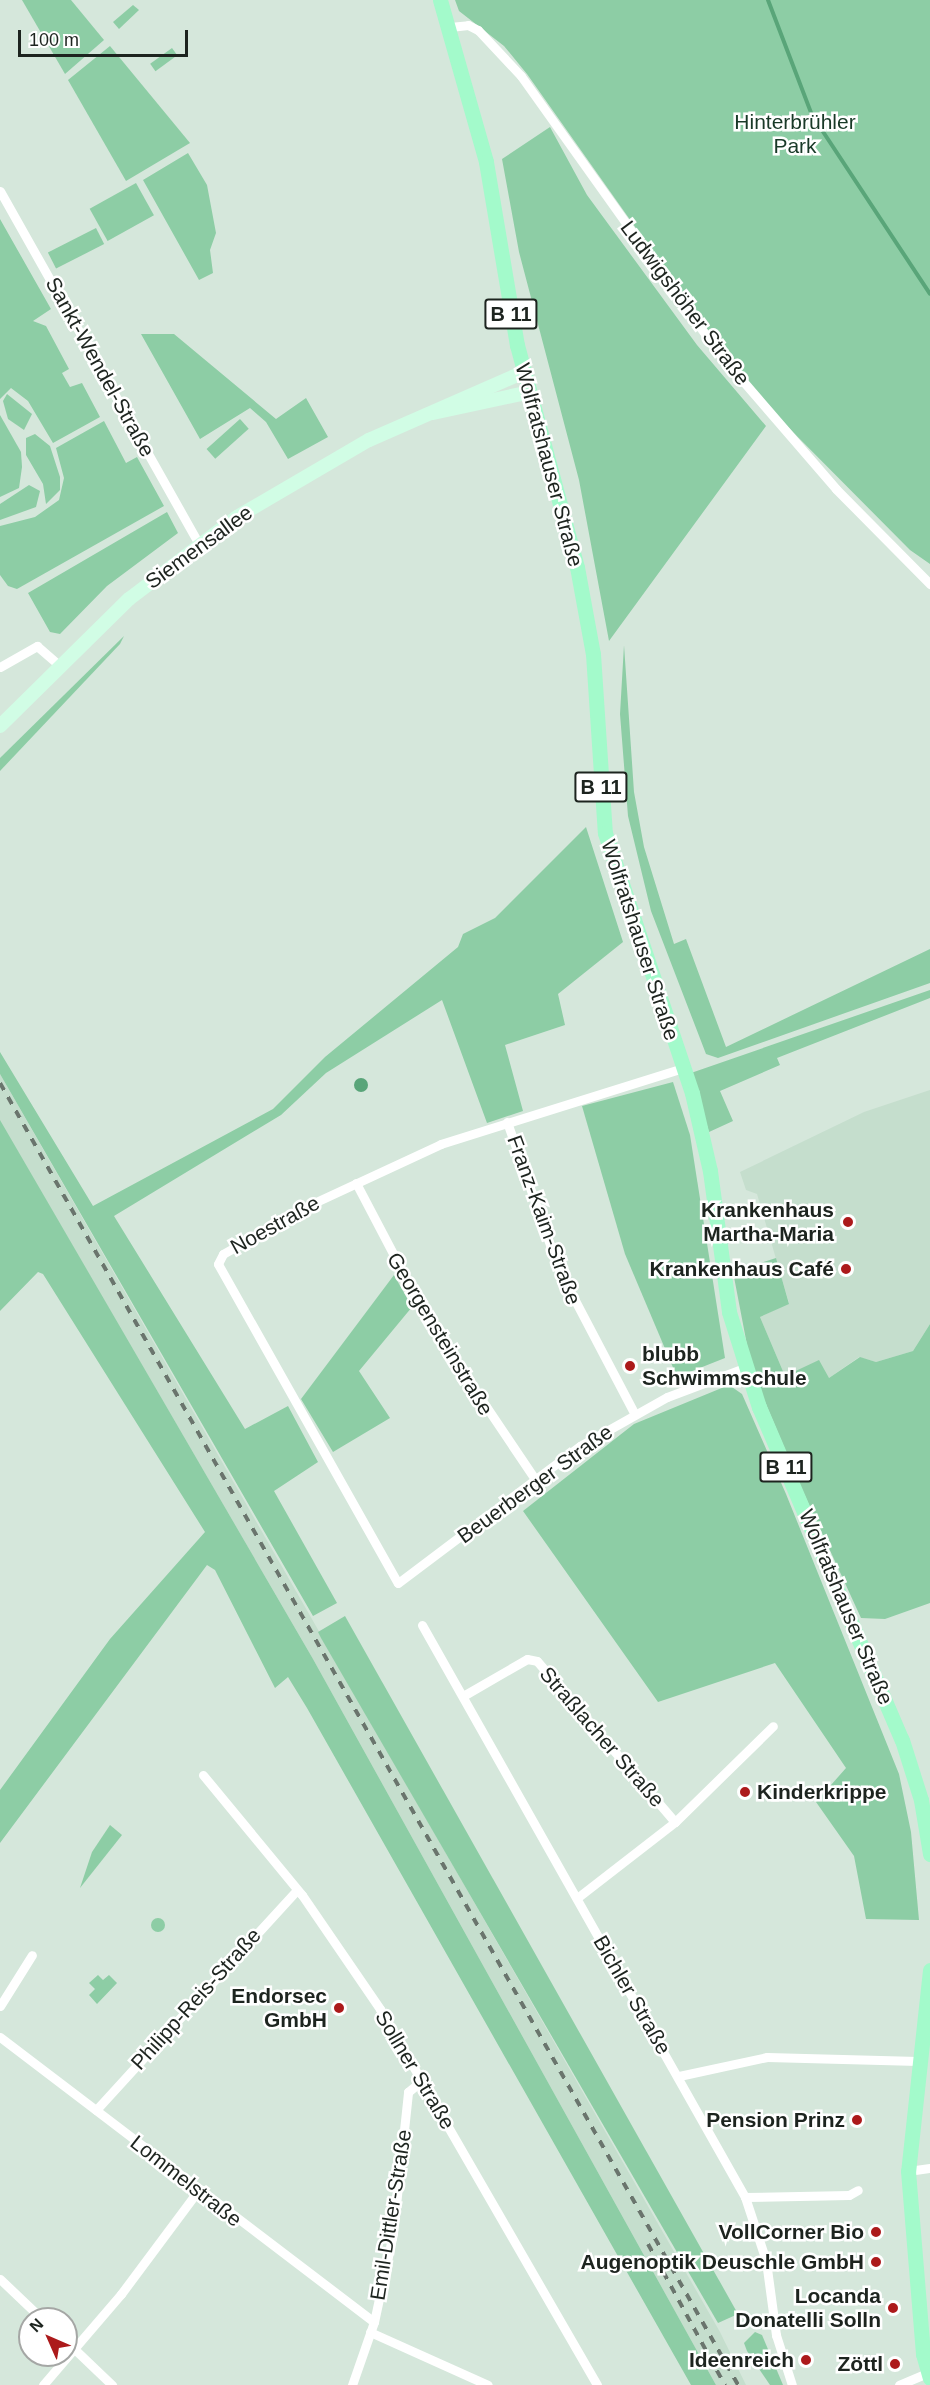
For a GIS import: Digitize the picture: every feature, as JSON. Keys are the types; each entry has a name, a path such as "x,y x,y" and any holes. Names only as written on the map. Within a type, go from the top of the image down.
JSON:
{"main road":[{"name":"Wolfratshauser Straße","path":"441,0 486,162 524,372 562,495 593,654 605,833 683,1068 710,1171 729,1312 744,1368 871,1661 914,1775 930,1845"},
{"name":"Siemensallee","path":"0,726 129,598 199,544 305,473 524,372"},
{"name":"Siemensallee","path":"431,413 530,392"},
{"path":"929,2375 908,2171 918,2061 927,2028 930,1970"}],"street":[{"name":"Ludwigshöher Straße","path":"450,27 468,25 478,30 521,76 717,351 836,489 930,584"},
{"name":"Sankt-Wendel-Straße","path":"0,191 199,544"},
{"path":"0,667 37,646 60,666"},
{"name":"Noestraße","path":"398,1583 218,1263 223,1254 356,1184 441,1144 683,1068"},
{"name":"Franz-Kaim-Straße","path":"507,1122 558,1268 634,1413"},
{"name":"Georgensteinstraße","path":"356,1184 428,1320 535,1479"},
{"name":"Beuerberger Straße","path":"398,1583 535,1479 634,1413 744,1368"},
{"name":"Bichler Straße","path":"422,1625 746,2198 766,2261 776,2336 792,2385"},
{"name":"Straßlacher Straße","path":"463,1696 527,1659 537,1661 675,1822"},
{"path":"577,1898 675,1822 773,1726"},
{"name":"Sollner Straße","path":"203,1775 297,1890 380,2010 597,2385"},
{"name":"Philipp-Reis-Straße","path":"96,2110 297,1890"},
{"path":"0,2006 32,1955"},
{"name":"Lommelstraße","path":"0,2037 96,2110 197,2192 374,2322"},
{"path":"679,2076 767,2057 918,2061"},
{"name":"Emil-Dittler-Straße","path":"352,2385 374,2322 393,2234 408,2092 420,2082"},
{"path":"908,2171 930,2168"},
{"path":"746,2198 849,2195 858,2190"},
{"path":"78,2344 197,2192"},
{"path":"0,2279 29,2307"},
{"path":"370,2332 488,2385"},
{"path":"78,2353 112,2385"},
{"path":"43,2385 58,2367"},
{"path":"899,2385 929,2375"}],"shaded area":[{"path":"0,1074 720,2332 746,2385 716,2385 313,1659 0,1121"},
{"path":"361,1078 366,1080 368,1085 366,1090 361,1092 356,1090 354,1085 356,1080"},
{"name":"Krankenhaus Martha-Maria","path":"930,1090 930,1324 913,1351 876,1362 859,1357 829,1378 785,1376 760,1317 789,1303 757,1194 746,1190 740,1172 864,1112"}],"green space":[{"path":"22,0 71,0 104,40 65,74"},
{"name":"Hinterbrühler Park","path":"455,0 930,0 930,564 910,550 777,416 720,347 527,74 504,46 459,11"},
{"path":"133,5 139,10 119,29 113,22"},
{"path":"110,46 190,143 126,181 68,80"},
{"path":"172,48 177,55 155,71 150,64"},
{"path":"550,127 587,195 697,345 766,426 609,641 579,480 519,252 502,159"},
{"path":"188,153 207,185 216,233 210,250 213,273 199,280 143,180"},
{"path":"136,183 154,215 108,241 90,209"},
{"path":"0,219 51,309 33,321 46,326 69,369 62,373 70,387 82,383 100,417 53,443 28,401 11,388 0,399"},
{"path":"96,228 104,244 56,269 48,253"},
{"path":"141,334 174,334 276,419 306,398 328,437 288,459 266,422 250,408 200,439"},
{"path":"7,394 32,414 24,430 8,419 3,401"},
{"path":"0,415 21,452 22,467 19,488 0,497"},
{"path":"240,419 249,429 215,459 207,449"},
{"path":"104,421 126,463 137,457 164,506 17,589 8,586 0,575 0,526 35,517 59,500 64,478 56,448"},
{"path":"35,434 50,446 60,477 60,490 46,504 43,484 26,455 26,438"},
{"path":"29,485 40,491 36,507 0,520 0,504"},
{"path":"167,512 178,533 107,586 60,634 50,632 28,593"},
{"path":"124,636 120,644 0,771 0,758"},
{"path":"624,645 634,792 644,847 674,944 686,939 726,1047 930,949 930,983 718,1058 706,1054 651,911 628,816 620,714"},
{"path":"586,827 623,942 558,994 565,1025 505,1045 523,1111 487,1123 442,1000 326,1073 281,1115 114,1216 245,1429 288,1406 318,1462 274,1491 337,1603 313,1616 0,1074 0,1052 93,1206 273,1109 325,1057 458,947 463,934 495,918"},
{"path":"930,990 930,998 777,1058 780,1065 720,1091 733,1121 709,1132 691,1073"},
{"path":"673,1082 690,1135 725,1358 677,1377 625,1254 582,1106"},
{"path":"0,1120 313,1659 716,2385 691,2385 307,1708 288,1677 275,1688 215,1570 207,1565 0,1843 0,1790 110,1639 205,1532 43,1274 38,1272 0,1311"},
{"path":"776,1258 789,1304 760,1317 785,1376 819,1360 829,1378 860,1357 876,1362 913,1351 930,1324 930,1603 885,1619 861,1618 800,1485 752,1371 734,1277 738,1270"},
{"path":"394,1275 412,1307 359,1371 390,1418 333,1452 301,1399"},
{"path":"729,1385 742,1394 786,1494 899,1774 911,1832 919,1920 866,1919 854,1856 816,1802 846,1768 775,1663 658,1702 523,1511 634,1424"},
{"path":"345,1616 738,2314 718,2323 321,1638 318,1632"},
{"path":"110,1825 122,1835 80,1888 92,1852"},
{"path":"155,1918 161,1918 165,1925 161,1932 155,1932 151,1928 151,1922"},
{"path":"98,1975 103,1980 109,1975 117,1983 97,2004 89,1995 95,1989 89,1983"},
{"path":"755,2332 762,2335 783,2385 770,2385 747,2351 744,2343"}],"waterway":[{"path":"768,0 812,115 930,294"}],"railway":[{"path":"0,1083 738,2385"},
{"path":"648,2244 725,2385"}],"place":[{"name":"Krankenhaus Martha-Maria","path":"848,1222"},
{"name":"Krankenhaus Café","path":"846,1269"},
{"name":"blubb Schwimmschule","path":"630,1366"},
{"name":"Kinderkrippe","path":"745,1792"},
{"name":"Endorsec GmbH","path":"339,2008"},
{"name":"Pension Prinz","path":"857,2120"},
{"name":"VollCorner Bio","path":"876,2232"},
{"name":"Augenoptik Deuschle GmbH","path":"876,2262"},
{"name":"Locanda Donatelli Solln","path":"893,2308"},
{"name":"Ideenreich","path":"806,2360"},
{"name":"Zöttl","path":"895,2364"}]}
